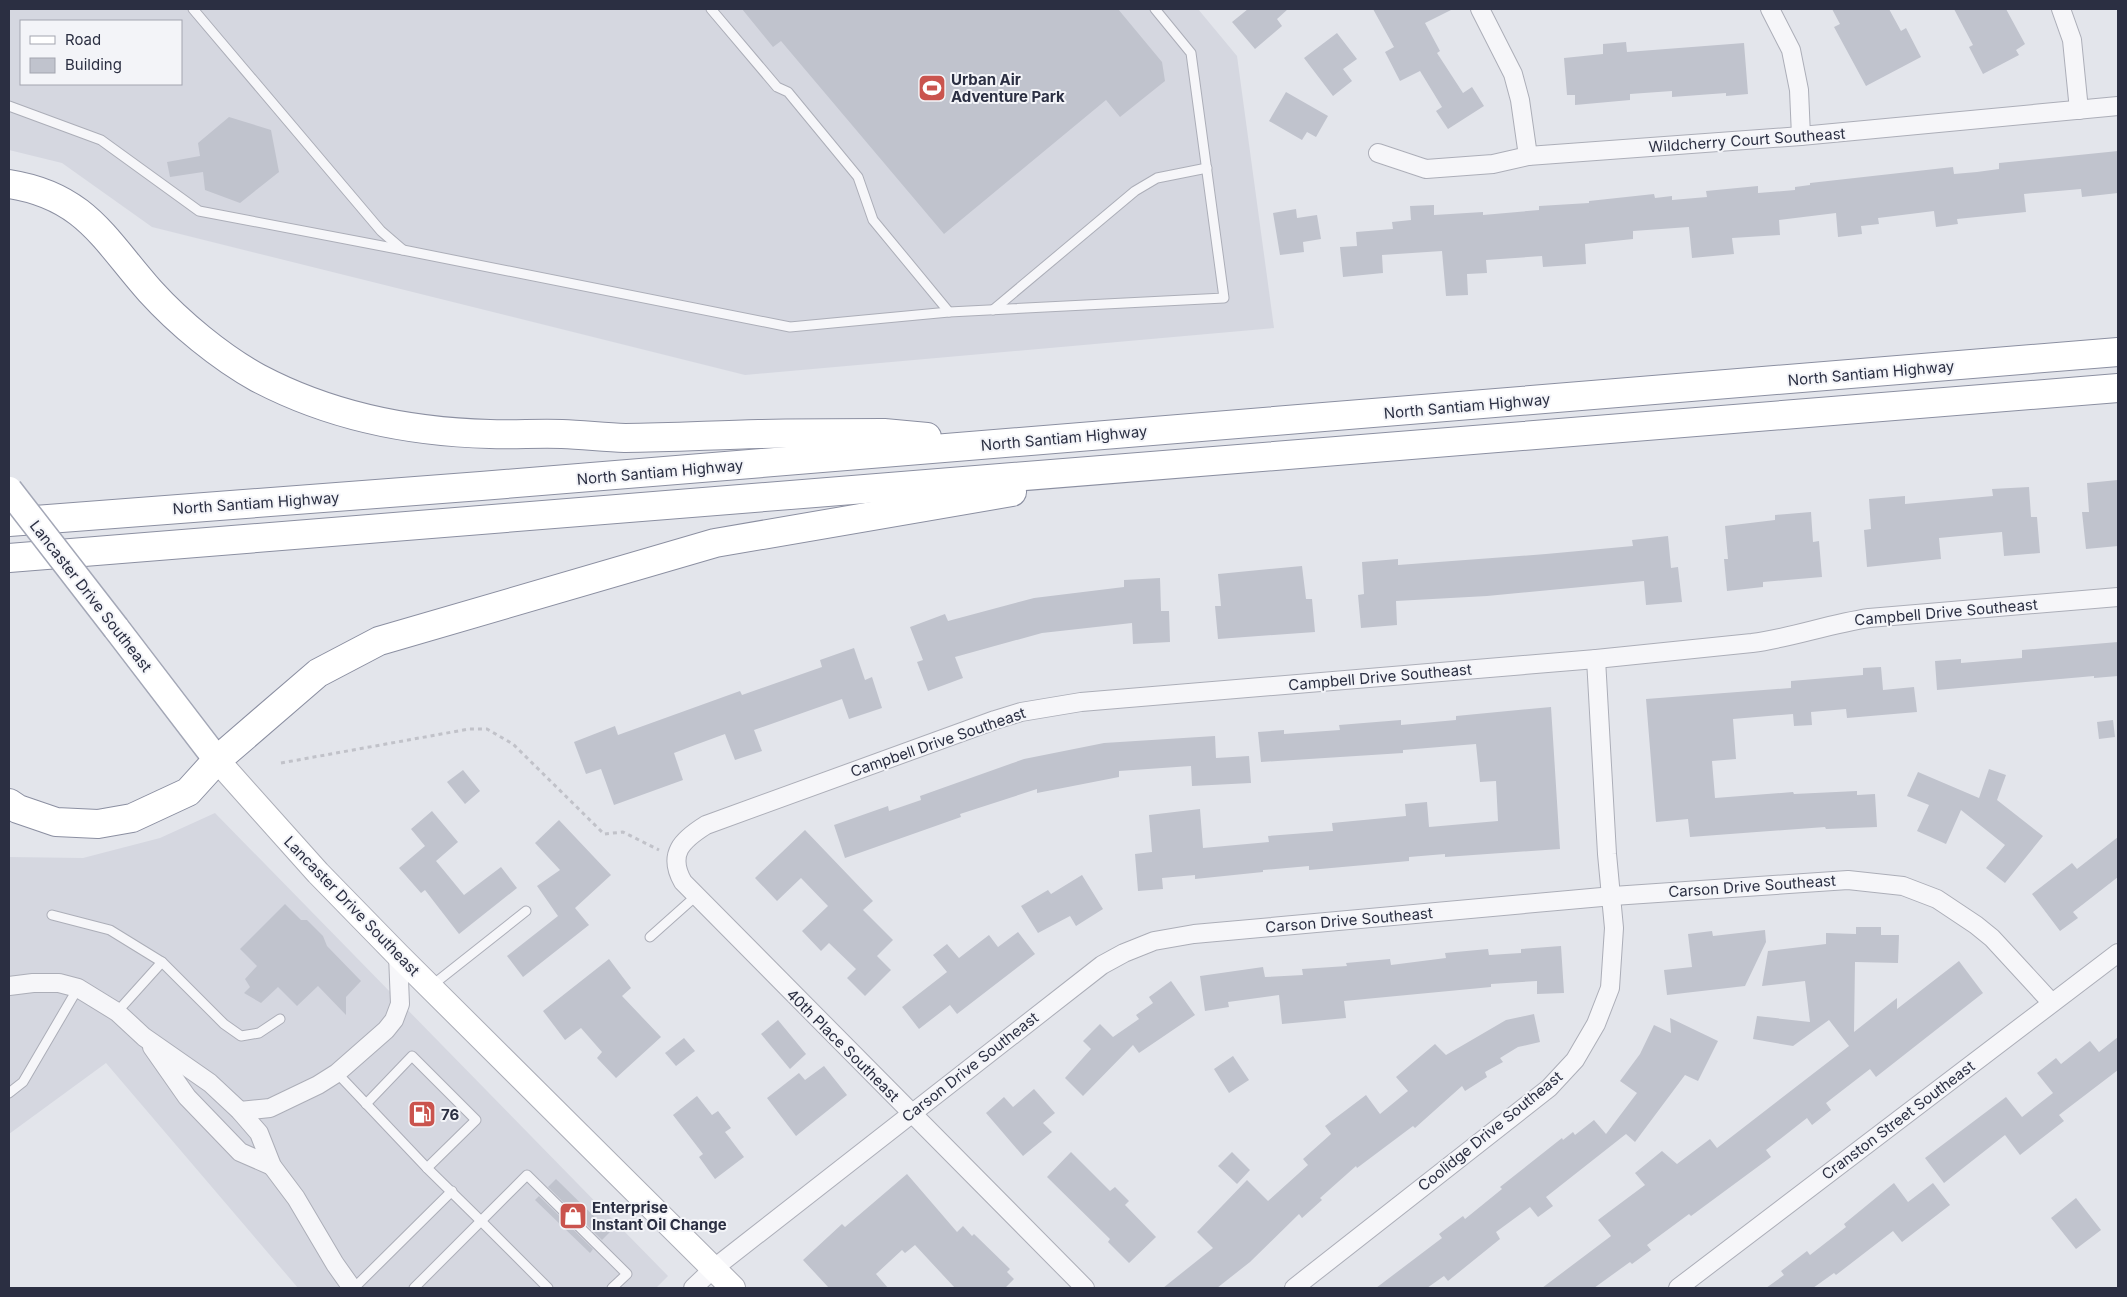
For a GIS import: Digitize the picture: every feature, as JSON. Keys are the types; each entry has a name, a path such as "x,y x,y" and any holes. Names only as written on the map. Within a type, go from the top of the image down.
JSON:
{"highway":[{"path":"9,184 45,193 61,200 84,216 116,248 151,292 208,345 258,377 284,390 310,402 369,420 430,430 490,434 562,434 624,438 884,433 1001,444"},
{"name":"North Santiam Highway","path":"9,522 491,486 2118,352"},
{"path":"9,558 2118,388"},
{"path":"9,803 18,809 56,822 98,824 132,818 188,792 217,760 318,673 388,638 715,543 1183,462"}],"main road":[{"name":"Lancaster Drive Southeast","path":"9,490 217,760 318,872 398,956 732,1288"}],"street":[{"path":"1480,9 1514,74 1520,100 1528,156"},
{"path":"1770,9 1791,50 1799,90 1801,136"},
{"path":"2061,9 2072,40 2080,110"},
{"name":"Wildcherry Court Southeast","path":"1378,153 1426,169 1493,164 1528,156 1801,136 2118,106"},
{"name":"Campbell Drive Southeast","path":"675,858 682,844 691,834 706,825 886,758 1021,712 1082,702 1596,659 1771,641 1869,618 2118,597"},
{"name":"Coolidge Drive Southeast","path":"1294,1288 1549,1088 1575,1060 1596,1024 1610,988 1614,928 1607,854 1596,659"},
{"name":"40th Place Southeast","path":"675,858 676,870 696,896 1085,1288"},
{"name":"Carson Drive Southeast","path":"693,1288 713,1269 910,1113 1102,966 1124,953 1154,941 1194,934 1612,896 1848,880 1903,886 1937,899 1976,925 2022,968 2052,1002"},
{"name":"Cranston Street Southeast","path":"1678,1288 2118,953"},
{"path":"240,1111 270,1108 305,1092 336,1073 394,1020 400,1004 398,956"},
{"path":"9,986 33,983 59,983 78,988 117,1012 144,1037 210,1083 240,1111 259,1133 272,1166 296,1198 335,1264 353,1288"},
{"path":"144,1037 187,1097 240,1152 272,1166"}],"lane":[{"path":"193,9 381,231 403,250"},
{"path":"711,9 777,87 788,92 858,177 874,220 949,312"},
{"path":"9,106 101,140 199,212 403,250 790,327 949,312 1224,298 1191,53 1155,9"},
{"path":"992,310 1135,191 1157,178 1207,168"},
{"path":"650,937 696,896"},
{"path":"430,988 526,911"},
{"path":"52,915 110,930 162,962 224,1024 241,1036 259,1033 280,1019"},
{"path":"117,1012 162,962"},
{"path":"9,1093 23,1082 78,988"},
{"path":"366,1104 412,1056 476,1120 427,1168"},
{"path":"336,1073 427,1168 548,1288"},
{"path":"414,1288 527,1175 627,1274 612,1288"},
{"path":"353,1288 452,1191"}],"path":[{"path":"281,763 469,728 487,729 513,744 604,834 623,832 675,858"}],"shaded area":[{"path":"9,9 1198,9 1237,56 1274,328 745,375 152,227 62,163 9,150"},
{"path":"215,813 668,1276 656,1288 298,1288 106,1063 9,1134 9,857 83,858 160,838"}],"building":[{"path":"742,9 1118,9 1162,62 1165,81 1120,117 1106,100 944,234 781,41 773,47"},
{"path":"1248,9 1288,9 1277,19 1282,26 1255,49 1232,22"},
{"path":"1373,9 1453,9 1425,23 1440,51 1437,53 1463,93 1472,87 1484,106 1448,129 1436,111 1442,107 1420,71 1400,81 1385,52 1394,47"},
{"path":"1832,9 1889,9 1901,31 1906,28 1921,57 1866,86 1834,27 1840,24"},
{"path":"1954,9 2006,9 2025,44 2016,50 2019,55 1983,74 1969,47 1973,45"},
{"path":"1337,33 1357,59 1343,69 1352,81 1333,96 1304,58"},
{"path":"1626,42 1627,52 1744,43 1748,94 1726,96 1726,93 1672,97 1672,91 1630,94 1630,100 1575,105 1575,95 1567,95 1564,58 1603,54 1603,44"},
{"path":"1286,92 1328,116 1316,137 1307,132 1302,140 1269,121"},
{"path":"229,117 271,130 279,172 240,203 205,190 203,172 170,177 167,162 200,156 198,143"},
{"path":"2118,151 2118,193 2082,197 2081,189 2024,194 2026,212 1957,219 1958,224 1936,227 1934,211 1878,218 1879,224 1861,226 1862,234 1838,237 1836,213 1779,220 1780,235 1732,238 1734,254 1692,258 1689,227 1633,231 1633,239 1585,244 1586,264 1543,267 1542,256 1486,260 1487,273 1467,274 1468,295 1446,296 1442,251 1382,255 1383,273 1343,277 1340,247 1357,246 1356,232 1393,229 1392,222 1411,220 1410,206 1434,205 1434,215 1483,212 1483,215 1539,210 1539,206 1589,203 1589,201 1654,194 1655,198 1672,196 1672,200 1707,197 1706,191 1758,186 1758,193 1795,190 1795,187 1810,185 1810,183 1953,167 1954,174 1977,172 1999,169 1999,163"},
{"path":"1296,209 1297,218 1317,215 1321,239 1303,242 1304,252 1280,255 1273,213"},
{"path":"2118,480 2118,546 2086,549 2082,512 2089,512 2087,483"},
{"path":"2029,487 2031,517 2037,517 2040,553 2004,556 2002,532 1939,538 1941,559 1867,567 1864,530 1871,529 1869,499 1905,496 1905,504 1993,496 1992,489"},
{"path":"1811,512 1813,542 1819,541 1822,577 1763,582 1763,587 1727,591 1724,559 1728,559 1725,526 1775,520 1775,515"},
{"path":"1668,536 1671,568 1678,567 1682,602 1646,605 1644,581 1487,596 1396,601 1397,625 1361,628 1358,595 1364,594 1362,562 1398,559 1398,565 1546,554 1633,546 1632,540"},
{"path":"1302,566 1306,599 1312,599 1315,632 1218,639 1215,606 1221,606 1218,574"},
{"path":"1160,578 1161,611 1169,611 1170,642 1133,644 1132,623 1042,633 955,657 963,678 928,691 917,662 923,660 910,627 945,614 948,621 1034,598 1124,587 1124,580"},
{"path":"2118,642 2118,676 2094,678 2094,676 1937,690 1935,661 1961,659 1961,663 2022,658 2022,650"},
{"path":"854,648 865,680 872,677 882,708 849,719 842,699 754,730 762,751 735,760 725,734 674,753 683,780 614,805 601,769 586,774 574,742 615,726 618,735 740,691 742,695 822,667 820,660"},
{"path":"1881,667 1883,690 1914,687 1917,712 1847,718 1846,709 1811,712 1812,725 1794,726 1793,714 1733,719 1736,759 1712,761 1715,798 1793,792 1794,794 1857,791 1857,795 1875,794 1877,827 1826,829 1825,827 1690,837 1688,819 1656,822 1646,699 1791,688 1791,681 1863,675 1863,668"},
{"path":"1551,707 1560,849 1445,857 1445,854 1409,857 1409,861 1309,870 1309,866 1195,879 1195,875 1162,878 1163,889 1138,891 1135,854 1152,852 1149,815 1200,809 1203,848 1269,842 1268,836 1333,831 1332,823 1406,816 1405,804 1427,802 1429,827 1498,821 1496,781 1480,782 1476,744 1403,750 1403,753 1261,762 1258,732 1284,730 1284,734 1340,730 1339,725 1401,720 1401,725 1456,720 1456,716"},
{"path":"2113,720 2115,737 2099,739 2097,722"},
{"path":"1215,736 1216,758 1249,756 1251,783 1192,786 1191,766 1119,771 1119,777 1037,793 1037,789 960,814 961,817 845,858 834,825 888,806 889,811 921,800 920,796 1024,759 1104,743"},
{"path":"1989,769 2006,775 1997,800 2043,836 2005,883 1986,868 2005,845 1961,810 1946,844 1917,831 1929,805 1907,796 1918,772 1979,798"},
{"path":"463,770 480,791 465,804 447,782"},
{"path":"432,811 458,842 436,861 464,895 501,867 517,888 459,934 425,890 421,893 399,868 425,846 411,829"},
{"path":"559,820 611,875 575,908 589,925 523,977 507,956 558,916 537,886 560,870 535,843"},
{"path":"805,830 873,901 863,910 893,940 877,956 891,970 865,996 847,978 856,969 829,943 821,951 802,931 828,906 801,878 777,901 755,878"},
{"path":"2118,837 2118,877 2073,912 2078,918 2060,931 2032,894 2072,863 2077,869"},
{"path":"1082,875 1103,909 1076,926 1070,916 1038,933 1021,906 1048,890 1051,894"},
{"path":"285,904 301,920 307,920 323,936 327,946 361,981 346,997 346,1015 318,986 297,1006 278,987 261,1003 244,993 250,987 245,979 257,966 240,949"},
{"path":"1856,927 1881,927 1881,935 1899,935 1898,963 1855,962 1854,1032 1897,998 1897,1009 1959,961 1983,993 1876,1077 1870,1069 1826,1103 1831,1110 1812,1125 1807,1118 1766,1150 1771,1157 1691,1216 1689,1214 1647,1245 1651,1250 1632,1264 1630,1262 1594,1288 1542,1288 1611,1236 1598,1220 1645,1185 1635,1173 1662,1151 1677,1164 1710,1139 1717,1148 1849,1046 1829,1020 1793,1046 1753,1039 1757,1016 1810,1022 1805,981 1762,986 1768,951 1826,944 1826,933 1856,934"},
{"path":"1765,930 1766,942 1745,986 1667,995 1664,970 1692,967 1688,934 1712,931 1713,936"},
{"path":"1018,932 1035,954 957,1014 950,1005 919,1029 902,1007 947,972 933,955 947,944 959,958 989,935 998,947"},
{"path":"1561,946 1564,993 1537,994 1537,981 1491,984 1491,987 1344,1001 1346,1018 1282,1024 1279,995 1228,1002 1229,1007 1205,1011 1200,976 1263,967 1265,977 1303,975 1302,969 1347,966 1346,963 1390,959 1391,965 1446,958 1445,953 1488,949 1489,955 1521,953 1521,949"},
{"path":"609,959 631,988 622,996 661,1037 616,1078 597,1058 602,1052 581,1028 565,1040 543,1011"},
{"path":"1171,981 1195,1015 1139,1053 1133,1045 1083,1096 1065,1078 1091,1049 1083,1041 1100,1024 1113,1037 1139,1019 1136,1015 1153,1003 1149,997"},
{"path":"1534,1014 1540,1042 1518,1047 1500,1058 1503,1062 1485,1072 1487,1077 1465,1091 1462,1086 1415,1128 1413,1126 1357,1168 1356,1166 1320,1198 1322,1200 1302,1218 1299,1214 1250,1262 1217,1288 1163,1288 1213,1248 1197,1232 1247,1180 1268,1201 1308,1165 1303,1159 1331,1134 1325,1126 1366,1095 1380,1114 1408,1091 1396,1077 1435,1044 1446,1055 1506,1020"},
{"path":"1670,1018 1718,1041 1698,1081 1685,1075 1635,1142 1626,1134 1546,1197 1553,1206 1538,1217 1530,1207 1496,1232 1500,1239 1448,1281 1444,1276 1427,1288 1376,1288 1442,1238 1439,1234 1463,1216 1465,1219 1502,1189 1500,1187 1562,1138 1563,1140 1573,1132 1575,1135 1594,1120 1606,1134 1637,1093 1620,1081 1640,1054 1654,1025 1671,1033"},
{"path":"778,1020 806,1054 790,1069 761,1034"},
{"path":"2118,1037 2118,1070 2059,1115 2064,1121 2020,1155 2005,1135 1944,1183 1925,1158 2006,1097 2022,1117 2053,1093 2037,1073 2056,1058 2061,1064 2090,1041 2099,1052"},
{"path":"684,1038 695,1051 676,1066 665,1053"},
{"path":"1233,1056 1249,1080 1229,1093 1214,1069"},
{"path":"824,1066 847,1095 796,1136 767,1098 799,1073 805,1080"},
{"path":"1034,1089 1055,1113 1043,1123 1052,1132 1023,1156 986,1113 1004,1097 1013,1107"},
{"path":"697,1096 712,1115 718,1111 731,1128 725,1132 744,1157 715,1179 699,1157 703,1154 673,1115"},
{"path":"1071,1152 1110,1191 1115,1187 1129,1201 1125,1205 1156,1237 1129,1263 1108,1242 1110,1239 1047,1177"},
{"path":"1232,1152 1250,1170 1237,1184 1218,1166"},
{"path":"907,1174 957,1232 963,1226 972,1236 974,1234 1010,1269 1007,1272 1014,1279 1005,1288 955,1288 915,1245 905,1253 902,1250 876,1274 888,1288 829,1288 803,1260 842,1224 845,1227"},
{"path":"556,1179 610,1232 602,1240 548,1187"},
{"path":"1894,1183 1908,1202 1933,1183 1950,1205 1902,1242 1893,1231 1836,1275 1834,1273 1813,1288 1766,1288 1784,1275 1781,1271 1807,1251 1810,1255 1846,1227 1844,1224"},
{"path":"539,1196 593,1249 590,1253 535,1200"},
{"path":"2076,1198 2101,1230 2076,1249 2051,1218"}],"place":[{"name":"Urban Air Adventure Park","path":"932,88"},
{"name":"76","path":"422,1114"},
{"name":"Enterprise Instant Oil Change","path":"573,1216"}]}
